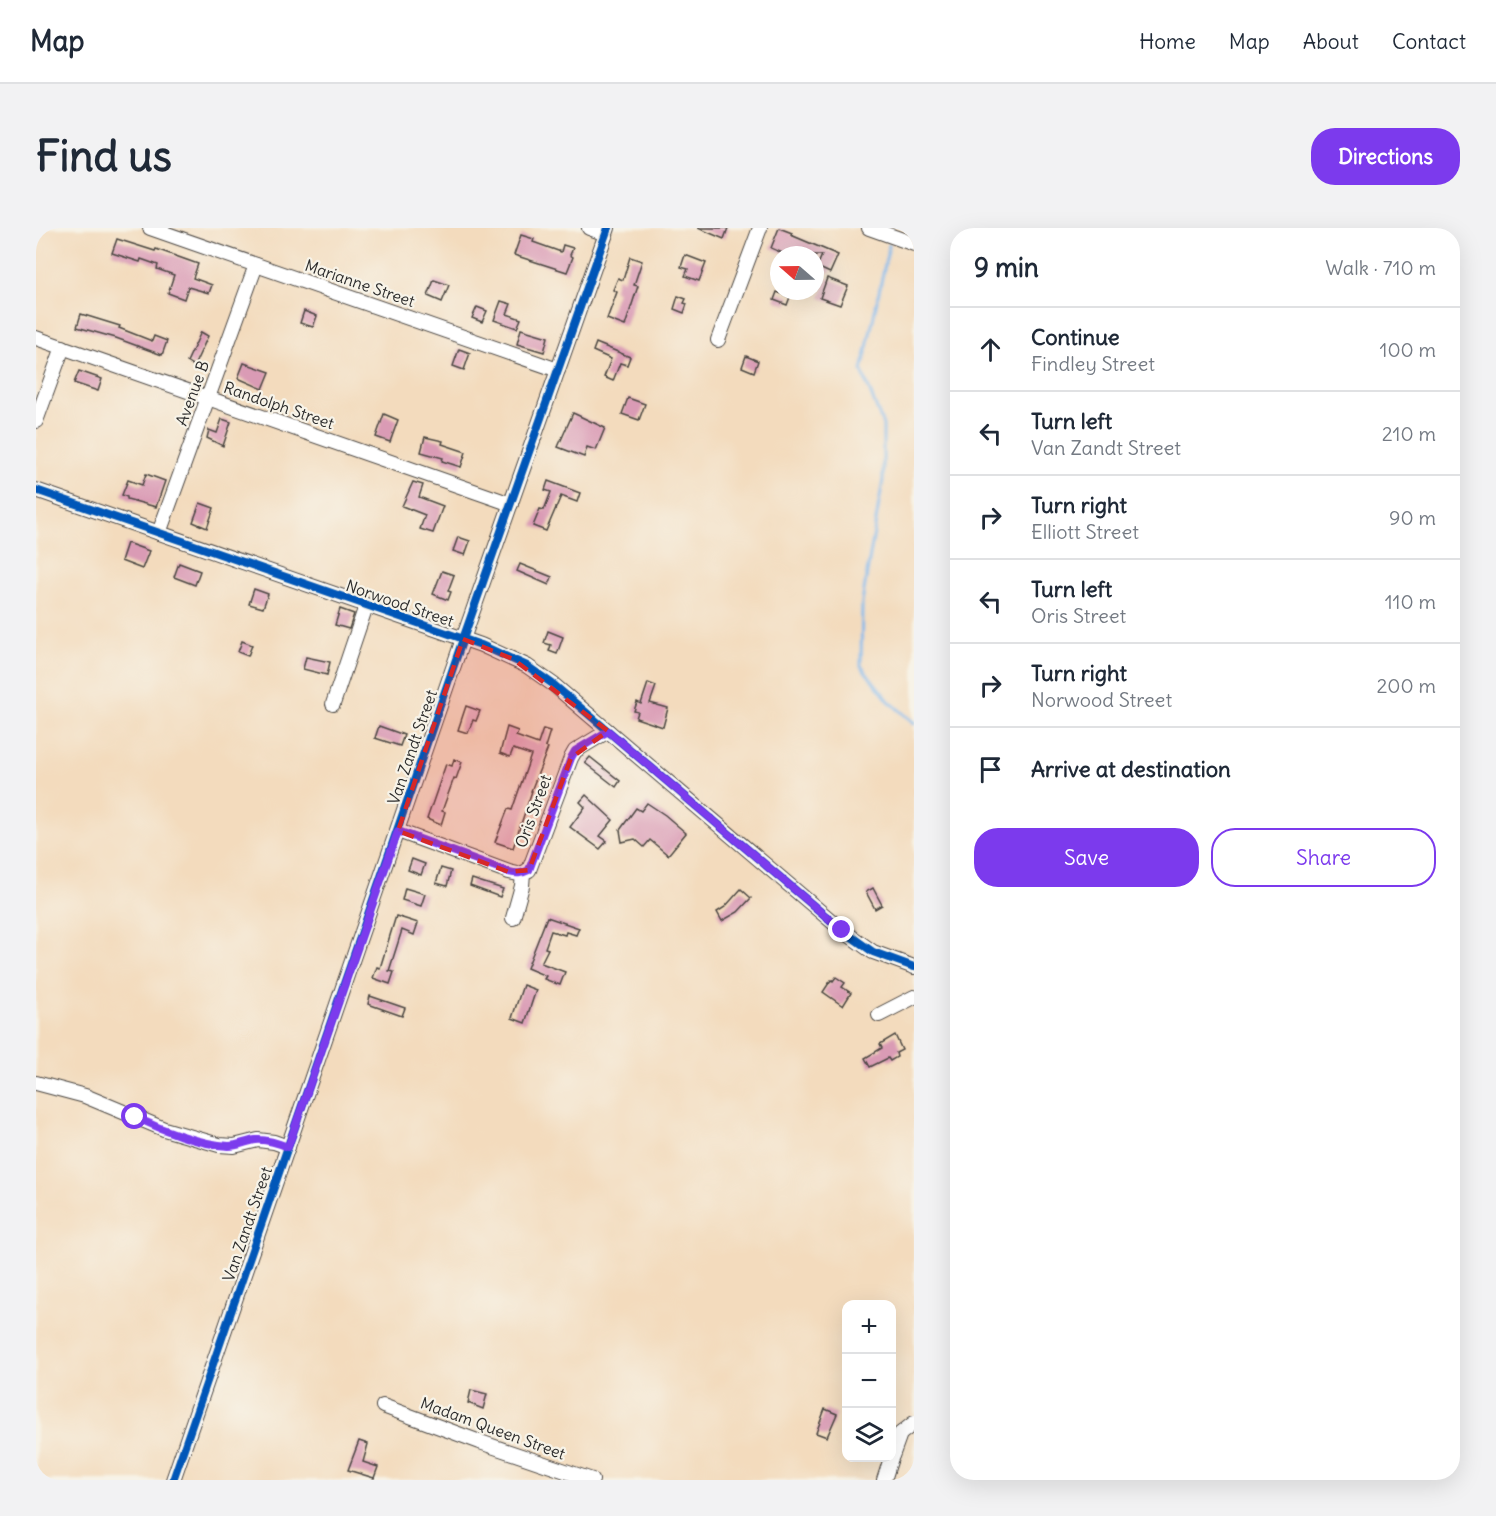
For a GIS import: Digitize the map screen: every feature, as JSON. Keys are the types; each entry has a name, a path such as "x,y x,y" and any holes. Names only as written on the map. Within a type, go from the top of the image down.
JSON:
{"street":[{"name":"Marianne Street","path":"150,228 558,370"},
{"path":"589,228 607,231"},
{"path":"718,340 760,228"},
{"path":"869,228 914,244"},
{"name":"Van Zandt Street","path":"173,1480 463,639 607,231"},
{"name":"Avenue B","path":"159,533 256,265"},
{"name":"Randolph Street","path":"36,338 511,504"},
{"path":"36,422 63,347"},
{"name":"Norwood Street","path":"36,490 463,639 527,666 554,685 863,947 890,960 914,967"},
{"path":"333,704 366,606"},
{"name":"Oris Street","path":"513,918 522,886 523,873 529,870 575,751 608,731"},
{"path":"398,831 509,872 523,873"},
{"path":"879,1015 914,997"},
{"path":"36,1083 85,1096 164,1129 219,1144 234,1146 258,1140 288,1147"},
{"name":"Madam Queen Street","path":"383,1406 592,1480"},
{"path":"896,1444 900,1434 914,1424"},
{"path":"884,1480 889,1462"}],"highlighted area":[{"path":"463,639 513,659 608,731 571,758 529,870 509,872 398,831"}],"building":[{"path":"698,228 728,228 724,239"},
{"path":"779,228 817,246 772,246"},
{"path":"521,235 561,252 563,245 573,248 570,255 573,257 567,272 514,255"},
{"path":"117,239 155,251 156,249 198,264 193,278 212,285 209,293 188,287 184,299 168,293 174,275 157,269 158,265 112,253"},
{"path":"824,249 838,255 830,273 824,270"},
{"path":"685,255 706,263 699,281 685,276 688,269 681,267"},
{"path":"630,257 642,261 634,285 638,286 625,326 607,319 617,292 613,290 618,278 623,280"},
{"path":"827,278 848,286 840,305 824,299"},
{"path":"434,280 449,285 442,302 428,296"},
{"path":"678,296 686,299 684,313 674,309"},
{"path":"774,300 789,300 787,305"},
{"path":"501,301 511,304 507,314 521,319 517,328 494,320"},
{"path":"477,307 487,311 482,322 472,318"},
{"path":"304,311 317,316 313,327 300,323"},
{"path":"81,314 120,326 119,328 152,341 154,336 167,341 162,355 77,327"},
{"path":"521,329 548,337 544,352 517,344"},
{"path":"201,332 208,336 194,366 187,362"},
{"path":"596,343 630,357 627,365 620,363 613,381 604,377 611,359 593,351"},
{"path":"459,349 470,353 464,370 453,366"},
{"path":"746,356 758,361 754,372 742,367"},
{"path":"244,363 270,372 263,389 238,378"},
{"path":"79,371 102,379 98,391 74,383"},
{"path":"628,398 645,404 639,420 622,414"},
{"path":"573,413 605,428 596,450 587,447 584,457 558,447"},
{"path":"384,414 398,420 390,442 376,437"},
{"path":"222,419 231,422 223,446 207,438 209,430 217,433"},
{"path":"425,437 443,441 442,444 466,452 461,467 442,461 443,458 421,452"},
{"path":"146,474 165,481 156,507 127,499 122,495 128,480 142,485"},
{"path":"548,481 580,493 577,502 561,496 546,531 533,526 540,509 544,510 551,492 545,490"},
{"path":"413,482 423,485 419,497 443,506 433,533 420,529 425,515 402,506"},
{"path":"200,503 214,508 207,528 193,522"},
{"path":"458,537 470,541 465,555 453,551"},
{"path":"127,543 149,551 142,569 121,561"},
{"path":"179,563 200,571 195,585 174,577"},
{"path":"520,564 552,577 549,585 517,571"},
{"path":"442,571 454,575 448,591 451,592 448,600 433,594"},
{"path":"254,589 268,594 263,608 249,604"},
{"path":"340,609 354,614 349,629 335,625"},
{"path":"548,631 563,637 557,654 549,651 551,645 544,643"},
{"path":"242,641 252,645 248,656 238,652"},
{"path":"306,657 330,662 327,675 303,669"},
{"path":"648,683 656,686 650,703 668,708 663,727 636,718 638,712 634,711 637,702 641,704"},
{"path":"466,706 480,711 476,721 473,720 468,733 458,730"},
{"path":"379,726 404,735 400,746 375,738"},
{"path":"507,727 518,731 516,736 538,744 543,729 550,731 545,747 548,748 531,791 513,848 495,842 508,809 512,810 531,755 513,749 510,757 500,753"},
{"path":"590,757 620,781 616,787 585,763"},
{"path":"454,759 462,762 442,811 445,812 441,825 427,819 446,764 452,766"},
{"path":"586,795 613,820 600,836 607,841 600,849 570,827 585,807 580,802"},
{"path":"647,803 686,833 668,855 650,840 644,847 635,839 622,842 620,830 636,808 641,811"},
{"path":"412,859 425,864 421,875 408,870"},
{"path":"441,868 451,871 447,886 436,883"},
{"path":"472,879 503,889 500,897 470,886"},
{"path":"405,888 425,894 421,906 402,900"},
{"path":"873,888 882,905 875,909 866,892"},
{"path":"741,889 751,898 738,912 722,921 717,912 725,907"},
{"path":"396,916 418,923 414,935 402,930 389,971 394,972 390,984 373,978 377,967 380,968"},
{"path":"547,917 579,928 576,935 551,931 545,948 548,949 541,963 565,972 560,985 544,979 546,976 527,968"},
{"path":"836,977 845,983 842,987 851,993 843,1006 823,992 831,980 833,981"},
{"path":"523,985 536,990 525,1023 512,1018"},
{"path":"370,996 405,1008 402,1016 368,1004"},
{"path":"895,1035 902,1050 896,1053 897,1057 890,1061 888,1058 870,1067 865,1058 882,1048 880,1044"},
{"path":"471,1390 487,1394 483,1409 468,1403"},
{"path":"825,1409 837,1414 827,1437 816,1433"},
{"path":"359,1441 368,1444 363,1462 378,1467 374,1478 348,1470"}],"waterway":[{"path":"889,245 862,371 883,425 883,480 862,602 861,666 889,701 914,723"}],"cycle path":[{"path":"173,1480 463,639 608,228"},
{"path":"36,490 481,645 527,666 554,685 842,930 873,952 914,967"}],"route":[{"path":"135,1117 177,1134 227,1146 258,1140 288,1147 398,831 509,872 523,873 529,870 575,751 608,731 842,930"}]}
